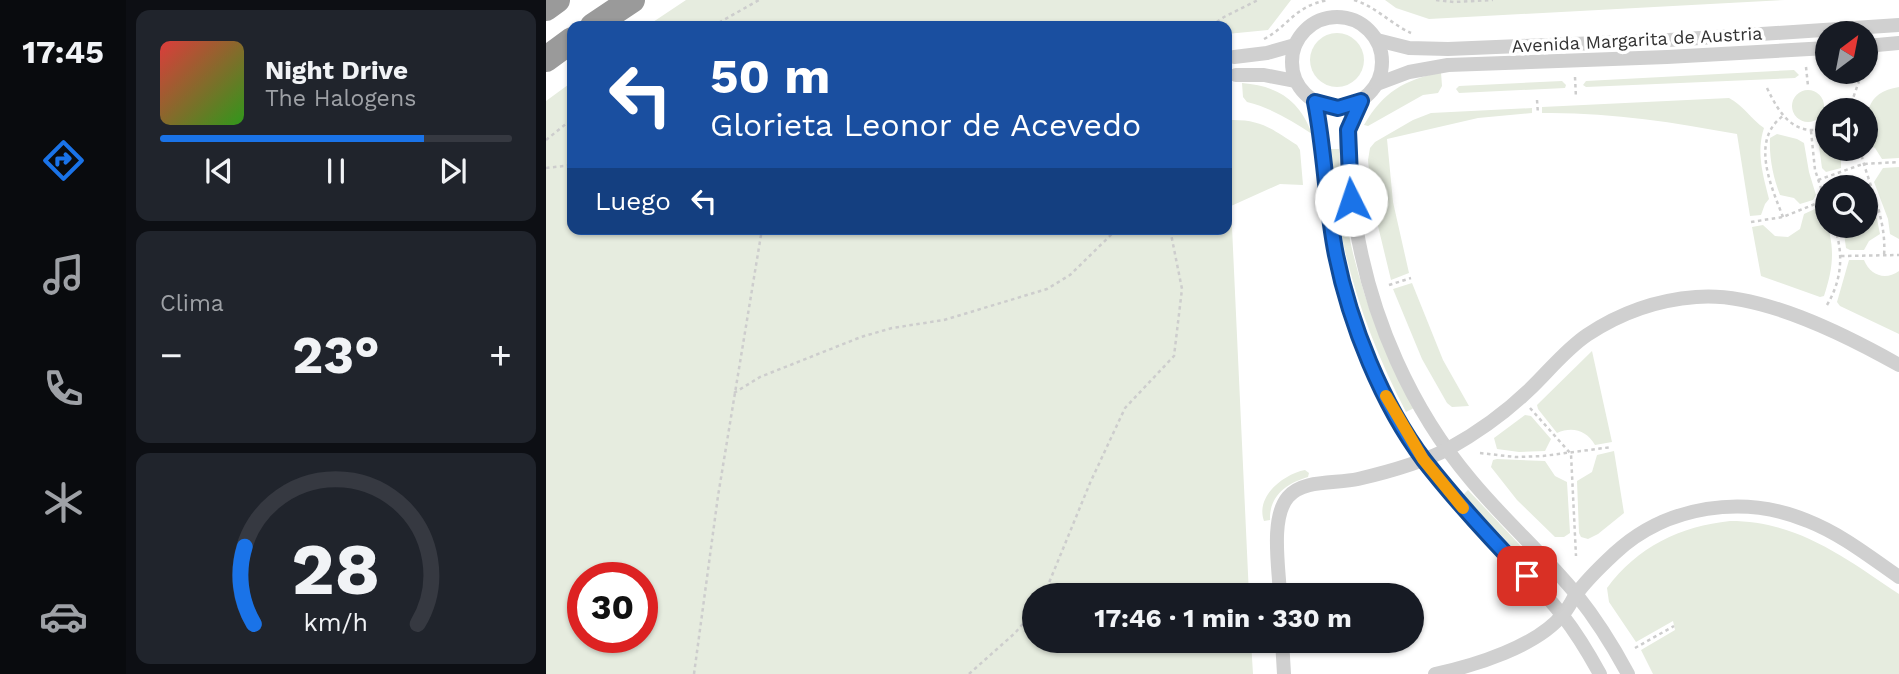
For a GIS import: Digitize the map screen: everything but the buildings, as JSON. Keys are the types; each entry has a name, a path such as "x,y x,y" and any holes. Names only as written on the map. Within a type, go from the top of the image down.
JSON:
{"highway":[{"path":"546,8 557,0"},
{"path":"600,21 632,0"},
{"path":"546,59 567,44"}],"street":[{"path":"1361,101 1338,108 1315,102 1295,81 1292,69 1294,45 1304,31 1317,21 1334,17 1351,19 1366,27 1377,40 1382,54 1382,70 1377,84 1361,101 1347,137 1351,200 1358,241 1371,291 1389,343 1421,410 1446,450 1505,519 1576,594 1604,632 1628,674"},
{"name":"Avenida Margarita de Austria","path":"1377,40 1409,48 1448,49 1683,39 1899,25"},
{"path":"1878,45 1899,43"},
{"path":"1234,57 1267,53 1294,45"},
{"name":"Avenida Margarita de Austria","path":"1377,84 1409,72 1448,65 1815,49"},
{"path":"1236,75 1264,75 1295,81"},
{"path":"1315,102 1323,145 1334,242 1347,300 1384,392 1423,459 1482,530 1563,616 1600,674"},
{"path":"1280,583 1277,522 1281,505 1297,489 1386,472 1446,450 1478,430 1527,391 1586,336 1623,314 1657,302 1718,296 1755,302 1818,326 1899,365"},
{"path":"1435,674 1493,658 1533,638 1563,616 1576,594 1616,553 1660,522 1687,512 1731,505 1789,513 1847,542 1899,577"},
{"path":"1283,653 1284,674"}],"path":[{"path":"722,21 759,0"},
{"path":"1218,21 1258,0"},
{"path":"1258,41 1274,34 1289,18 1305,7 1328,0"},
{"path":"1354,0 1363,3 1395,26 1419,34"},
{"path":"1436,0 1493,0"},
{"path":"1806,67 1808,86"},
{"path":"1575,77 1576,98"},
{"path":"1767,88 1783,116 1798,128 1815,130"},
{"path":"1537,100 1538,114"},
{"path":"1783,116 1776,121 1769,134 1765,151 1771,186 1783,217"},
{"path":"546,140 567,123"},
{"path":"1811,131 1816,175"},
{"path":"1862,161 1883,222 1886,237 1884,256"},
{"path":"1832,175 1863,164 1899,162"},
{"path":"546,167 567,165"},
{"path":"1751,222 1783,217 1815,204"},
{"path":"694,674 734,393 761,235"},
{"path":"734,393 760,377 861,337 892,328 944,320 1047,289 1070,275 1110,235"},
{"path":"1049,583 1090,483 1125,408 1174,356 1182,289 1171,235"},
{"path":"1827,305 1835,292 1840,270 1841,256 1837,238"},
{"path":"1841,256 1899,256"},
{"path":"1389,285 1411,278"},
{"path":"1530,408 1571,454 1576,556"},
{"path":"1480,453 1515,457 1571,454 1612,447"},
{"path":"969,674 1022,625"},
{"path":"1635,648 1674,626"}],"shaded area":[{"path":"686,0 1291,0 1268,30 1232,34 1232,21 654,21"},
{"path":"1385,0 1785,0 1429,19 1396,8"},
{"path":"1337,33 1356,41 1364,60 1356,79 1337,87 1318,79 1310,60 1318,41"},
{"path":"1794,70 1799,75 1795,78 1583,85 1586,81"},
{"path":"1441,72 1442,86 1438,93 1423,95 1368,126 1364,125 1379,104 1396,89 1416,79"},
{"path":"1562,81 1566,85 1565,88 1459,93 1456,89 1459,86"},
{"path":"1242,83 1266,87 1285,96 1300,112 1312,134 1281,115 1247,102 1243,97"},
{"path":"567,86 567,235 1232,235 1232,228 1248,583 1022,583 1022,653 1252,653 1253,674 546,674 546,101"},
{"path":"1899,87 1899,158 1882,159 1878,153 1878,98 1875,98"},
{"path":"1808,90 1821,98 1815,98 1815,119 1808,122 1797,117 1792,106 1797,95"},
{"path":"1729,98 1764,128 1760,155 1769,199 1761,215 1750,216 1737,134 1640,119 1542,113 1542,107"},
{"path":"1532,108 1532,113 1478,118 1387,139 1393,202 1409,273 1391,280 1372,201 1368,160 1370,148 1375,142 1413,120 1431,113"},
{"path":"1232,120 1257,123 1297,145 1300,150 1303,185 1280,184 1232,206"},
{"path":"1777,134 1804,143 1815,192 1813,200 1800,204 1794,198 1780,195 1773,174 1770,138"},
{"path":"1331,149 1339,149 1346,217 1361,283 1384,347 1414,408 1406,412 1377,349 1354,285 1338,218"},
{"path":"1821,161 1841,161 1841,168 1826,172"},
{"path":"1899,167 1899,239 1890,234 1888,219 1878,193 1878,176 1883,168"},
{"path":"1815,209 1815,238 1830,238 1831,243 1832,263 1828,284 1824,296 1820,297 1761,276 1752,227 1763,225 1775,236 1788,237 1800,229 1804,214"},
{"path":"1845,238 1874,238 1864,250 1846,248"},
{"path":"1849,260 1864,260 1878,275 1888,276 1899,271 1899,334 1840,306 1837,302"},
{"path":"1412,283 1443,360 1469,406 1452,407 1447,403 1422,359 1393,289"},
{"path":"1592,351 1612,442 1595,445 1588,436 1579,431 1557,433 1537,405"},
{"path":"1525,415 1531,416 1551,439 1545,451 1497,449 1494,438"},
{"path":"1614,451 1624,513 1598,534 1588,539 1581,537 1577,481 1592,472 1597,455"},
{"path":"1493,460 1545,461 1555,476 1567,482 1570,533 1564,537 1555,537 1517,500 1491,467"},
{"path":"1305,470 1309,473 1308,477 1286,487 1276,497 1270,520 1264,521 1262,512 1267,495 1280,481"},
{"path":"1468,490 1534,560 1529,565 1463,495"},
{"path":"1730,521 1778,527 1820,544 1899,594 1899,674 1653,674 1641,650 1675,630 1673,621 1636,642 1609,602 1607,588 1632,561 1661,541 1694,528"}],"slow traffic":[{"path":"1386,396 1423,459 1463,508"}],"route":[{"path":"1351,200 1348,130 1361,101 1338,108 1315,102 1323,145 1336,256 1347,300 1384,392 1423,459 1482,530 1527,576"}]}
